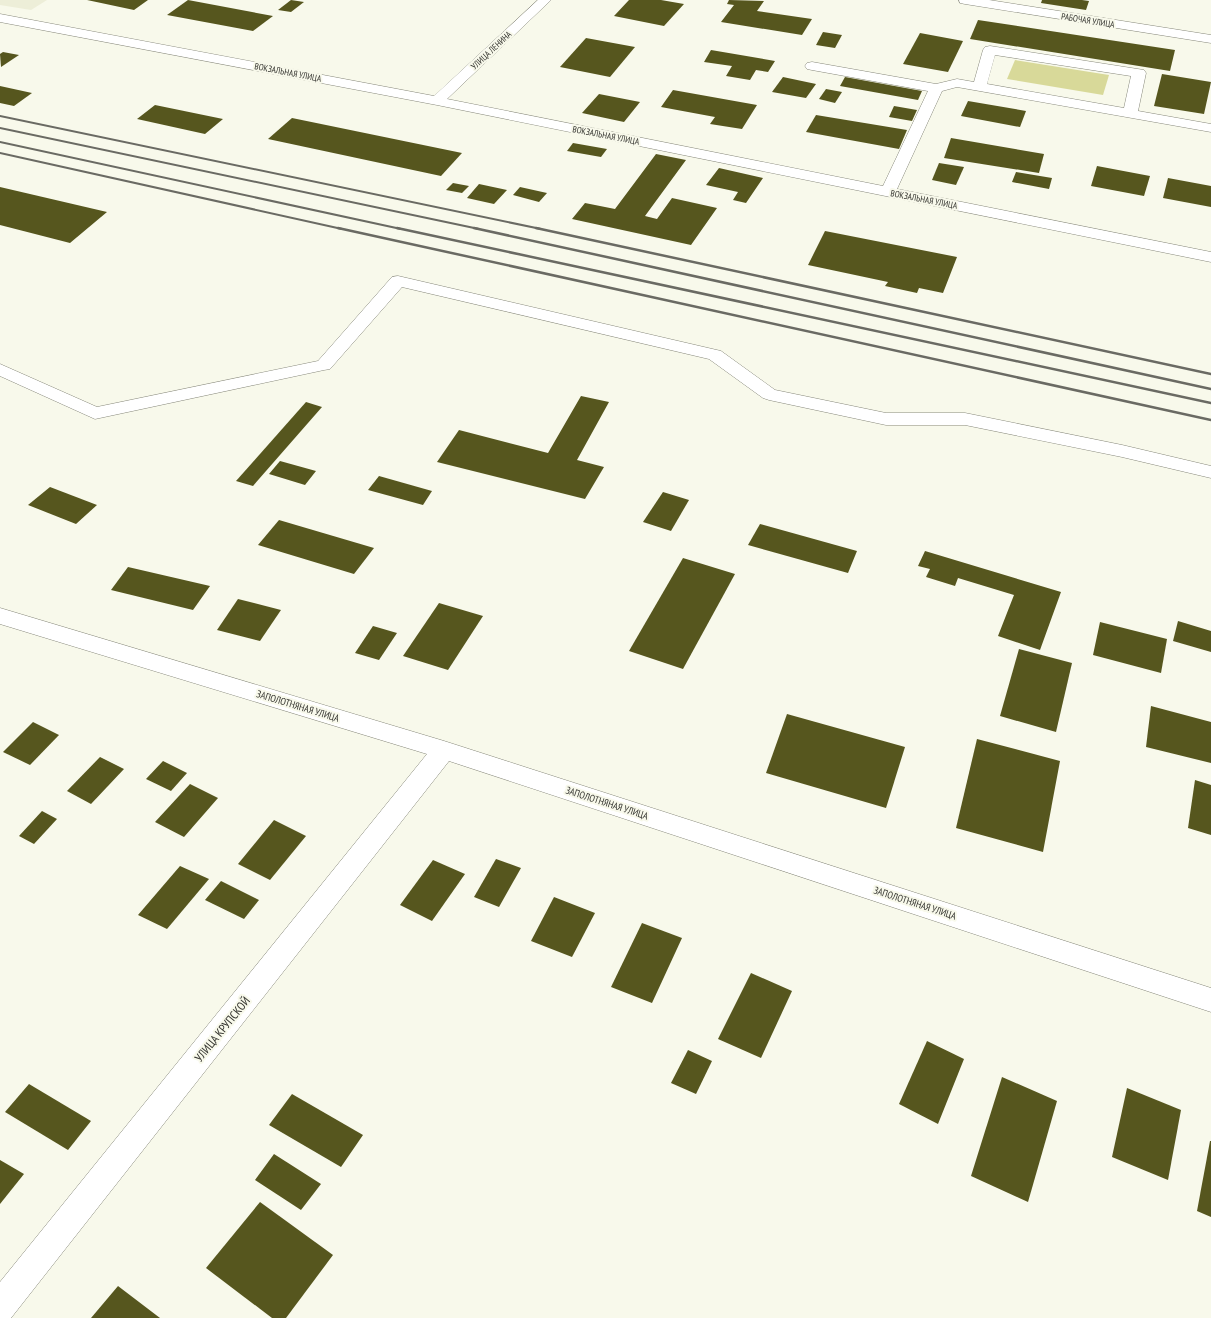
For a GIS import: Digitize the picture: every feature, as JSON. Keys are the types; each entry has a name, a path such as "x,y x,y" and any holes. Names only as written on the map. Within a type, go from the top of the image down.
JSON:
{"street":[{"name":"УЛИЦА ЛЕНИНА","path":"437,100 545,0"},
{"name":"РАБОЧАЯ УЛИЦА","path":"965,0 1211,39"},
{"name":"ВОКЗАЛЬНАЯ УЛИЦА","path":"0,18 437,100 1211,256"},
{"path":"979,87 990,50 1138,73 1130,114"},
{"path":"812,66 936,88 957,84 979,87 1211,128"},
{"path":"888,191 936,88"},
{"path":"0,369 95,413 324,365 398,281 714,355 769,394 886,419 965,419 1115,450 1211,472"},
{"name":"ЗАПОЛОТНЯНАЯ УЛИЦА","path":"0,616 444,750 1211,1000"},
{"name":"УЛИЦА КРУПСКОЙ","path":"0,1308 444,750"}],"shaded area":[{"path":"0,0 47,0 31,10 0,5"}],"green space":[{"path":"1015,60 1109,75 1103,95 1007,79"}],"building":[{"path":"87,0 148,0 134,10"},
{"path":"188,0 273,16 253,31 167,15"},
{"path":"291,0 304,2 291,12 278,10"},
{"path":"629,0 661,0 684,4 664,26 614,16"},
{"path":"729,0 764,1 757,11 812,19 802,35 721,22 734,5 727,4"},
{"path":"1042,0 1089,1 1086,10 1041,3"},
{"path":"978,20 1175,50 1170,71 970,39"},
{"path":"823,32 842,35 835,48 816,45"},
{"path":"920,33 963,41 948,72 903,64"},
{"path":"586,38 635,47 610,77 560,67"},
{"path":"711,50 775,61 768,72 756,70 750,80 726,76 732,66 704,62"},
{"path":"3,52 19,55 1,67 0,54"},
{"path":"1162,74 1211,82 1204,114 1154,106"},
{"path":"783,77 816,84 806,98 772,92"},
{"path":"845,77 922,91 918,100 840,86"},
{"path":"0,86 32,93 14,106 0,103"},
{"path":"826,89 842,92 835,103 819,99"},
{"path":"673,90 757,105 742,129 710,124 715,117 661,107"},
{"path":"599,94 640,102 624,122 582,113"},
{"path":"968,101 1026,111 1020,127 961,116"},
{"path":"155,105 223,119 205,134 137,119"},
{"path":"894,106 917,110 912,121 889,117"},
{"path":"816,115 907,130 899,149 806,132"},
{"path":"292,118 462,153 441,176 268,139"},
{"path":"951,138 1044,154 1039,173 944,158"},
{"path":"573,143 607,149 601,157 567,151"},
{"path":"656,154 686,160 645,216 657,219 672,198 717,208 691,245 572,219 585,203 615,209"},
{"path":"939,163 964,167 956,185 932,180"},
{"path":"1097,166 1150,176 1144,196 1091,186"},
{"path":"719,168 763,178 746,203 733,200 738,192 706,185"},
{"path":"1016,172 1052,178 1049,189 1012,182"},
{"path":"1168,178 1211,186 1211,207 1163,198"},
{"path":"453,183 469,186 462,193 446,190"},
{"path":"479,184 507,190 494,204 467,198"},
{"path":"0,187 107,212 70,243 0,225"},
{"path":"520,187 547,193 539,202 513,195"},
{"path":"825,231 957,257 943,293 919,288 917,293 885,286 888,282 808,265"},
{"path":"581,396 609,402 577,460 604,467 585,499 437,462 459,430 548,453"},
{"path":"306,402 322,407 253,486 236,481"},
{"path":"280,461 316,471 305,485 269,474"},
{"path":"379,476 432,491 423,505 368,490"},
{"path":"50,487 97,505 76,524 28,505"},
{"path":"663,492 689,500 671,531 643,522"},
{"path":"279,520 374,548 354,574 258,545"},
{"path":"760,524 857,551 848,573 748,545"},
{"path":"925,551 1061,592 1040,650 998,636 1014,595 958,578 955,586 926,577 930,569 918,566"},
{"path":"683,558 735,574 683,669 629,651"},
{"path":"128,567 210,586 193,610 111,590"},
{"path":"238,599 281,610 260,641 217,630"},
{"path":"439,603 483,616 448,670 403,656"},
{"path":"1178,621 1211,631 1211,652 1173,641"},
{"path":"1100,622 1167,639 1161,673 1093,655"},
{"path":"373,626 397,633 379,660 355,653"},
{"path":"1019,649 1072,663 1056,732 1000,716"},
{"path":"1151,706 1211,722 1211,763 1146,747"},
{"path":"787,714 905,747 886,808 766,773"},
{"path":"33,722 59,735 30,765 3,752"},
{"path":"977,739 1060,761 1043,852 956,828"},
{"path":"100,757 124,769 91,804 67,791"},
{"path":"163,761 187,773 171,791 146,779"},
{"path":"1195,780 1211,785 1211,835 1188,828"},
{"path":"190,784 218,798 184,837 155,822"},
{"path":"42,811 57,819 34,844 19,836"},
{"path":"274,820 306,836 270,880 238,864"},
{"path":"496,859 521,868 499,907 474,897"},
{"path":"433,860 465,874 432,921 400,905"},
{"path":"180,866 209,879 167,929 138,915"},
{"path":"221,881 259,900 244,919 205,900"},
{"path":"554,897 595,913 572,957 531,941"},
{"path":"642,923 682,938 652,1003 611,987"},
{"path":"751,973 792,991 761,1058 718,1039"},
{"path":"927,1041 964,1059 938,1124 899,1104"},
{"path":"688,1050 712,1061 696,1094 671,1083"},
{"path":"1002,1077 1057,1101 1028,1202 971,1176"},
{"path":"29,1084 91,1121 68,1150 5,1112"},
{"path":"1127,1088 1181,1110 1168,1180 1112,1157"},
{"path":"292,1094 363,1135 341,1167 269,1125"},
{"path":"1211,1141 1211,1217 1197,1211"},
{"path":"274,1154 321,1184 301,1210 255,1180"},
{"path":"0,1160 24,1174 0,1204"},
{"path":"260,1202 333,1255 286,1318 272,1318 206,1268"},
{"path":"118,1286 160,1318 91,1318"}],"railway":[{"path":"0,116 541,229"},
{"path":"0,128 479,229"},
{"path":"0,142 401,229"},
{"path":"0,153 342,229"},
{"path":"338,228 1211,420"},
{"path":"397,228 1211,403"},
{"path":"474,228 1211,389"},
{"path":"536,228 1211,374"}]}
